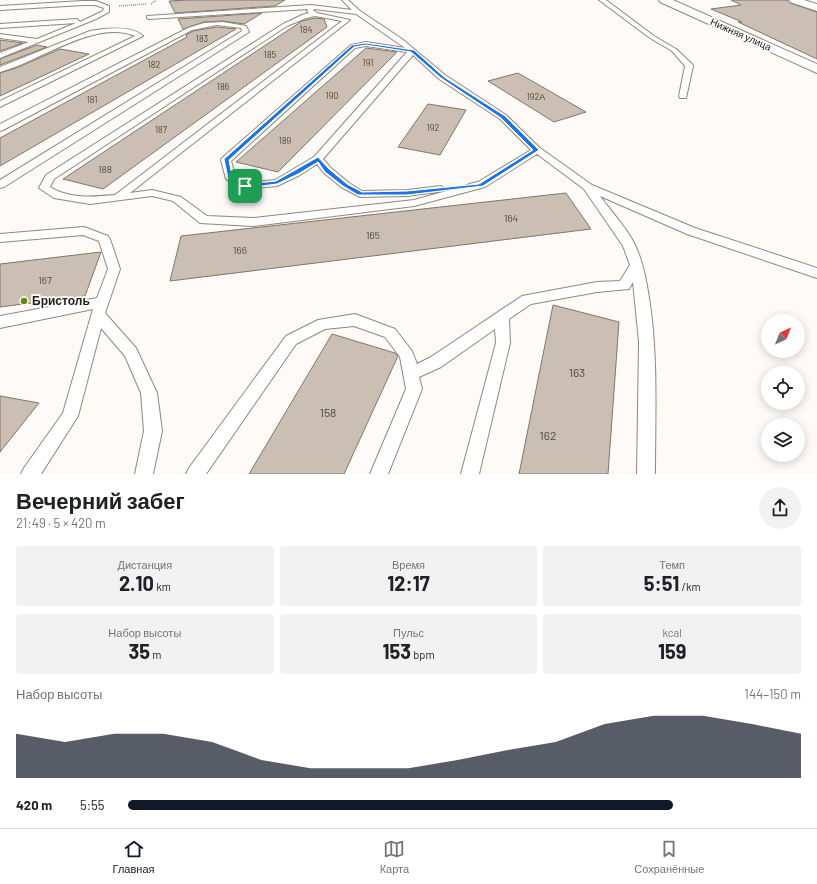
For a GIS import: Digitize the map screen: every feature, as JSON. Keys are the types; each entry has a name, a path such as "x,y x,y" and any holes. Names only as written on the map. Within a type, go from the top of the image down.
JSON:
{"street":[{"name":"Нижняя улица","path":"664,0 817,69"},
{"path":"794,0 817,8"}],"lane":[{"path":"20,0 45,0"},
{"path":"76,0 83,3"},
{"path":"323,0 323,8"},
{"path":"346,0 358,12 400,40 442,78 503,117 537,150 588,187 691,231 817,273"},
{"path":"602,0 652,37 674,50 689,66 683,96"},
{"path":"0,8 83,3 96,3 107,7 106,12 87,21 0,56"},
{"path":"358,12 323,8 313,11 285,25 50,177 44,188 58,196 90,201 152,193 177,199 204,220 253,222 414,203 481,185 537,150"},
{"path":"118,197 347,20 313,11 149,17"},
{"path":"0,26 87,21"},
{"path":"0,128 190,29 206,24 227,23 244,27 246,32 0,185"},
{"path":"0,70 92,32 102,30 125,32 140,36 0,104"},
{"path":"0,36 38,41"},
{"path":"366,44 412,51 318,159 277,183 245,186 230,177 226,160 353,46 366,44"},
{"path":"318,159 327,170 345,185 360,194 407,193 481,185"},
{"path":"588,187 629,244 643,292 646,327 646,474"},
{"path":"0,238 84,231 104,240 114,269 100,308 70,416 30,474"},
{"path":"411,374 436,362 527,300 598,287 624,286 636,266"},
{"path":"0,322 100,308"},
{"path":"100,308 131,352 149,393 153,431 144,474"},
{"path":"470,474 503,343 502,318"},
{"path":"195,474 291,340 324,324 356,320 390,334 407,355 414,389 380,474"}],"path":[{"path":"107,7 149,4 156,0"}],"building":[{"path":"285,0 275,6 175,13 169,1"},
{"path":"731,0 788,0 790,3 817,12 817,59 738,22 742,22 711,9 741,5"},
{"path":"262,13 244,24 223,21 204,22 183,29 178,19"},
{"path":"315,18 324,19 327,27 103,189 63,179 302,21"},
{"path":"217,27 236,29 0,166 0,138 187,37 186,35 193,31"},
{"path":"0,40 23,43 0,51"},
{"path":"37,45 47,47 0,65 0,59"},
{"path":"366,48 397,52 278,172 236,162"},
{"path":"60,49 89,54 0,96 0,73 16,68"},
{"path":"518,73 586,112 554,122 488,81"},
{"path":"428,104 466,110 440,155 398,147"},
{"path":"566,193 591,229 170,281 181,236"},
{"path":"101,252 85,296 0,307 0,264"},
{"path":"553,305 619,322 608,474 519,474"},
{"path":"332,334 395,353 398,356 344,474 249,474"},
{"path":"0,396 39,403 0,452"}],"place":[{"name":"Бристоль","path":"24,301"}],"route":[{"path":"366,44 412,51 442,78 503,117 537,150 481,185 407,193 360,194 345,185 327,170 318,159 277,183 245,186 230,177 226,160 353,46 366,44"}]}
